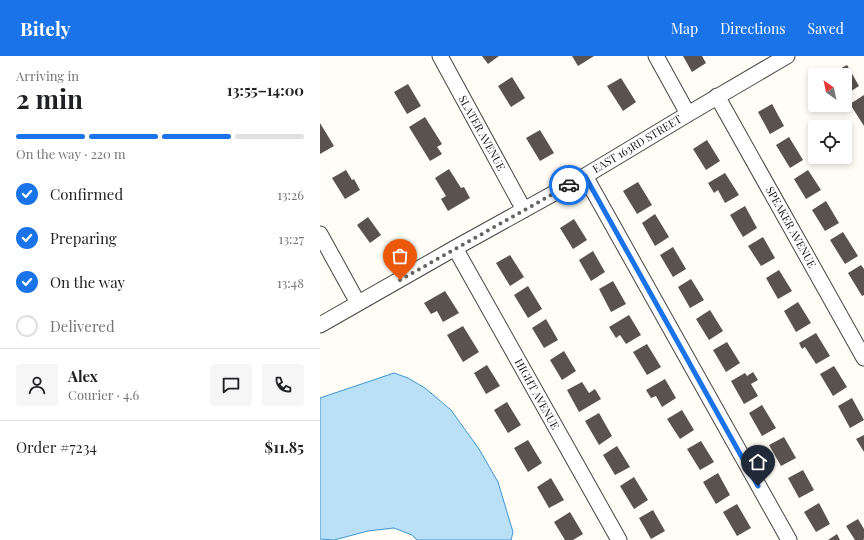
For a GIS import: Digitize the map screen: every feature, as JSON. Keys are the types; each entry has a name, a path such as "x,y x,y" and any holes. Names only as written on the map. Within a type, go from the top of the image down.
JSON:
{"street":[{"name":"SLATER AVENUE","path":"440,56 524,210"},
{"path":"656,56 688,114"},
{"name":"EAST 163RD STREET","path":"320,325 585,176 786,56"},
{"name":"SPEAKER AVENUE","path":"717,96 864,358"},
{"path":"585,176 789,540"},
{"path":"320,234 358,303"},
{"name":"HIGHT AVENUE","path":"455,248 619,540"}],"water":[{"path":"394,373 408,378 425,388 451,410 479,449 498,482 513,532 511,540 417,540 412,535 394,528 368,531 334,540 320,539 320,398"}],"building":[{"path":"482,56 499,56 488,64"},
{"path":"572,56 594,56 578,66"},
{"path":"683,56 702,56 706,63 692,72"},
{"path":"847,65 849,68 841,68"},
{"path":"852,74 859,86 852,90"},
{"path":"512,77 525,98 511,107 498,86"},
{"path":"621,78 636,102 623,111 607,86"},
{"path":"408,84 421,106 407,114 394,92"},
{"path":"864,95 864,126 852,107 852,103"},
{"path":"772,104 784,126 770,134 758,112"},
{"path":"425,117 442,144 437,147 442,154 430,161 409,127"},
{"path":"320,123 334,146 320,154"},
{"path":"540,130 554,153 540,161 526,138"},
{"path":"789,137 803,160 790,168 776,145"},
{"path":"707,140 720,161 706,170 693,149"},
{"path":"449,169 461,188 464,187 470,198 448,211 441,199 446,196 435,178"},
{"path":"346,170 352,180 354,179 360,190 345,199 332,178"},
{"path":"808,170 821,190 806,199 794,179"},
{"path":"725,173 739,195 725,203 718,190 714,193 708,183"},
{"path":"638,182 652,205 637,214 623,191"},
{"path":"826,201 839,223 825,231 812,210"},
{"path":"745,206 757,228 743,237 730,215"},
{"path":"655,214 669,237 655,246 642,223"},
{"path":"368,217 381,235 370,243 357,225"},
{"path":"574,219 587,240 573,249 560,228"},
{"path":"843,232 858,256 845,264 830,240"},
{"path":"763,237 775,258 761,266 748,246"},
{"path":"673,247 686,269 673,277 660,255"},
{"path":"593,251 605,272 591,281 579,260"},
{"path":"510,255 524,277 510,286 496,263"},
{"path":"861,265 864,269 864,295 862,296 848,273"},
{"path":"779,270 792,291 778,299 766,278"},
{"path":"691,279 704,300 690,308 678,287"},
{"path":"613,281 626,304 611,312 599,289"},
{"path":"528,286 542,309 528,318 514,295"},
{"path":"445,291 459,313 443,322 437,311 431,314 424,303"},
{"path":"798,302 811,323 796,332 784,311"},
{"path":"710,310 723,331 709,340 696,319"},
{"path":"629,315 641,335 626,344 620,335 616,338 609,327"},
{"path":"546,319 558,340 544,348 532,328"},
{"path":"463,326 479,352 463,362 447,335"},
{"path":"816,333 830,356 816,364 805,347 802,349 799,343"},
{"path":"727,342 740,363 726,372 713,350"},
{"path":"647,344 661,367 647,375 633,352"},
{"path":"564,351 576,371 562,380 550,360"},
{"path":"487,365 500,386 486,394 474,373"},
{"path":"834,366 847,387 833,396 820,374"},
{"path":"753,372 758,380 751,384 758,396 744,404 731,381 745,373 747,376"},
{"path":"665,379 676,398 662,407 656,396 651,398 646,390"},
{"path":"582,382 589,393 595,389 601,399 579,412 567,390"},
{"path":"852,398 864,420 850,428 838,406"},
{"path":"507,402 521,425 508,433 494,410"},
{"path":"762,405 776,428 762,436 749,413"},
{"path":"682,410 694,430 680,439 667,419"},
{"path":"599,413 612,436 599,445 585,421"},
{"path":"864,435 864,452 856,439"},
{"path":"784,437 796,458 781,466 769,445"},
{"path":"528,440 542,463 528,472 514,448"},
{"path":"701,441 714,462 700,470 687,449"},
{"path":"617,446 630,467 615,475 603,455"},
{"path":"803,470 814,490 799,498 788,478"},
{"path":"718,473 730,495 716,504 703,482"},
{"path":"634,477 648,500 634,509 620,486"},
{"path":"551,478 564,500 549,508 537,487"},
{"path":"819,503 830,524 816,532 804,512"},
{"path":"737,504 751,528 737,536 723,512"},
{"path":"653,510 665,531 651,539 639,518"},
{"path":"570,512 583,534 573,540 565,540 554,522"},
{"path":"858,519 864,529 863,540 855,540 846,526"},
{"path":"837,534 840,540 828,540"}],"way so far":[{"path":"400,280 569,185"}],"route":[{"path":"569,185 585,176 758,486"}]}
